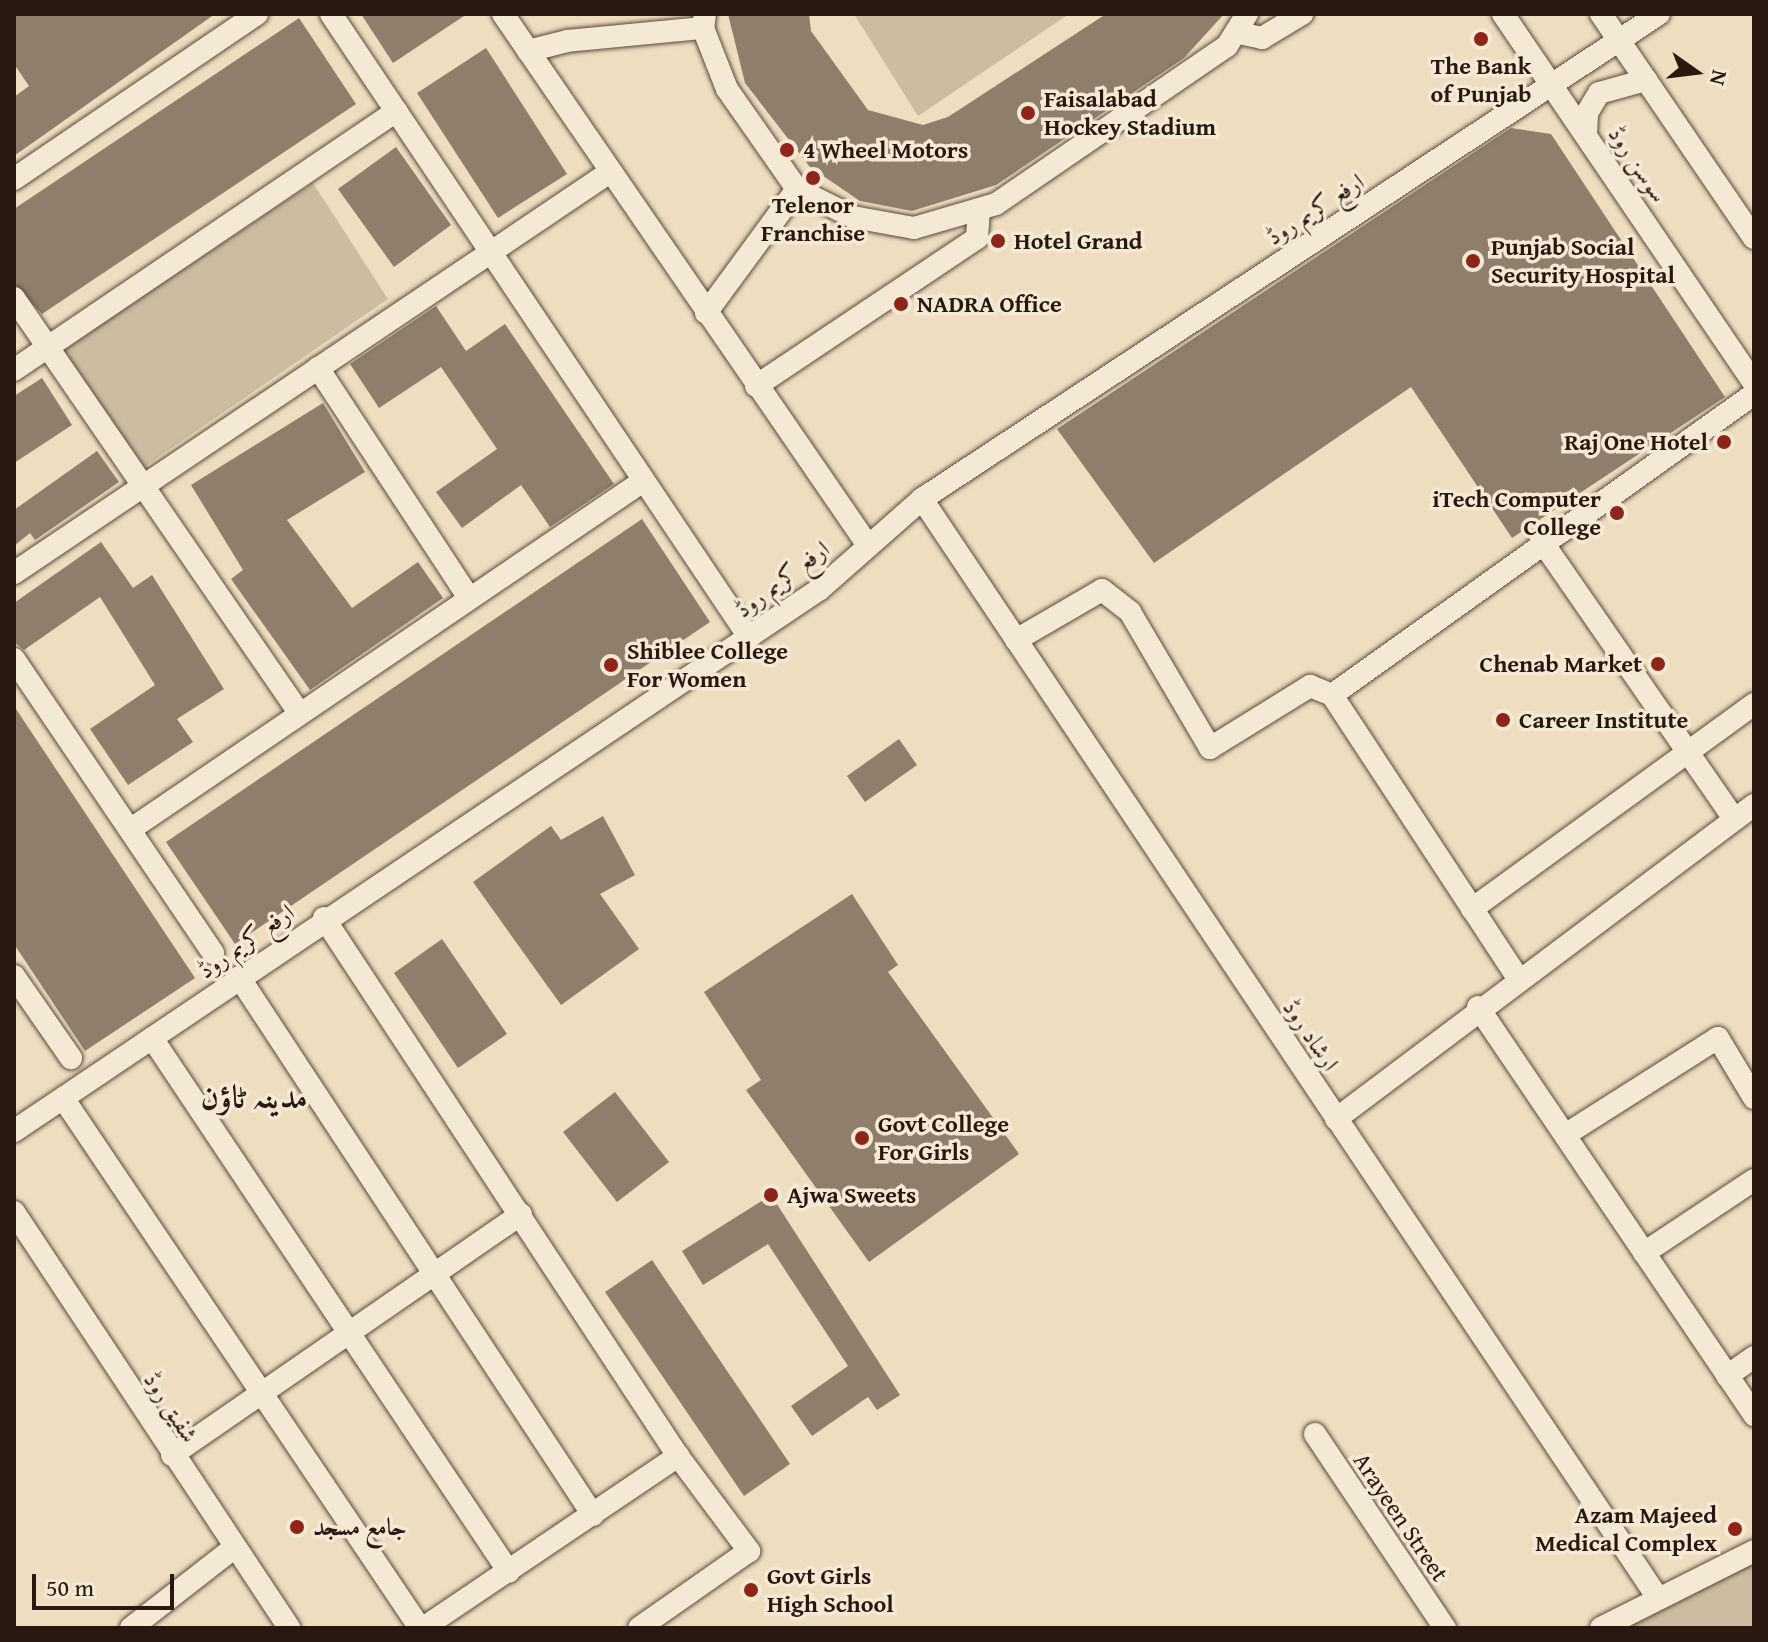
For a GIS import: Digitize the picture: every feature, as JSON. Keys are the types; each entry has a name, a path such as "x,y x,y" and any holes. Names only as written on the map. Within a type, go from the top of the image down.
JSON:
{"street":[{"path":"14,179 257,14"},
{"path":"331,14 749,637"},
{"path":"503,14 867,544"},
{"path":"528,51 567,41 704,21 727,89 797,189 853,217 914,228 979,211 1243,23 1262,38 1302,14"},
{"name":"سوسن روڈ","path":"1503,14 1754,383"},
{"path":"1601,14 1754,238"},
{"name":"ارفع کریم روڈ","path":"14,1131 324,918 820,589 867,544 922,499 1659,14"},
{"path":"1586,134 1587,113 1599,93 1646,80"},
{"path":"14,370 397,111"},
{"path":"14,573 610,172"},
{"path":"706,313 797,189"},
{"path":"756,386 977,238 979,211"},
{"path":"14,298 298,711"},
{"path":"318,368 468,596"},
{"path":"1332,695 1541,540 1754,394"},
{"path":"131,829 298,711 643,481"},
{"name":"ارشاد روڈ","path":"922,499 1658,1598"},
{"path":"1541,540 1734,819"},
{"path":"1016,640 1102,590 1130,612 1210,748 1310,686 1332,695 1517,977"},
{"path":"14,659 213,953"},
{"path":"1472,909 1754,704"},
{"path":"1336,1119 1517,977 1754,805"},
{"path":"324,918 678,1456 749,1551 639,1628"},
{"path":"14,976 71,1058"},
{"path":"239,977 437,1273 593,1515"},
{"path":"1478,1007 1754,1415"},
{"path":"152,1038 509,1572"},
{"path":"1565,1135 1718,1038 1754,1098"},
{"path":"63,1098 265,1392 421,1628 509,1572 678,1456"},
{"path":"1644,1253 1754,1180"},
{"name":"شفیق روڈ","path":"14,1212 289,1628"},
{"path":"172,1455 521,1214"},
{"path":"1727,1376 1754,1357"},
{"name":"Arayeen Street","path":"1315,1434 1445,1628"},
{"path":"134,1627 235,1547"},
{"path":"1601,1628 1754,1551"}],"shaded area":[{"path":"854,14 1069,14 918,116"},
{"path":"313,183 388,299 144,467 63,349"},
{"path":"1754,1561 1754,1628 1619,1628"}],"building":[{"path":"14,14 215,14 14,156 14,97 29,86 14,64"},
{"path":"361,14 467,14 393,63"},
{"name":"Faisalabad Hockey Stadium","path":"728,14 809,14 811,31 868,110 923,125 948,117 1106,14 1224,14 1184,58 996,185 912,211 860,201 810,167 745,83"},
{"path":"299,18 356,104 42,314 14,284 14,209"},
{"path":"486,48 567,174 498,218 417,93"},
{"name":"Punjab Social Security Hospital","path":"1511,128 1551,134 1725,397 1512,538 1411,387 1154,563 1057,429"},
{"path":"396,147 451,225 394,267 338,189"},
{"path":"436,306 466,351 505,324 614,484 550,527 521,485 462,528 436,492 497,449 441,367 379,408 350,364"},
{"path":"42,378 72,425 14,463 14,396"},
{"path":"323,403 365,472 287,520 352,608 418,562 443,598 310,690 231,579 243,570 191,485"},
{"path":"97,451 119,482 35,540 30,533 14,546 14,510"},
{"path":"642,519 710,622 235,944 166,842"},
{"path":"101,542 133,588 152,575 224,689 177,719 193,742 128,785 90,729 155,685 100,597 24,650 14,642 14,603"},
{"path":"14,706 195,978 85,1051 14,944"},
{"path":"899,739 917,765 865,802 847,776"},
{"path":"603,816 635,875 600,894 639,949 561,1005 473,882 551,826 561,840"},
{"path":"852,894 898,965 888,972 1019,1154 869,1262 746,1090 761,1080 704,992"},
{"path":"442,939 507,1034 458,1068 394,973"},
{"path":"615,1092 669,1162 617,1202 563,1132"},
{"path":"771,1195 900,1395 877,1410 868,1397 812,1436 791,1406 848,1366 768,1244 703,1285 682,1251"},
{"path":"652,1260 790,1464 744,1496 605,1292"}],"place":[{"name":"The Bank of Punjab","path":"1481,39"},
{"name":"Faisalabad Hockey Stadium","path":"1028,113"},
{"name":"4 Wheel Motors","path":"787,150"},
{"name":"Telenor Franchise","path":"813,178"},
{"name":"Hotel Grand","path":"998,241"},
{"name":"Punjab Social Security Hospital","path":"1473,261"},
{"name":"NADRA Office","path":"901,304"},
{"name":"Raj One Hotel","path":"1724,442"},
{"name":"iTech Computer College","path":"1617,513"},
{"name":"Chenab Market","path":"1658,664"},
{"name":"Shiblee College For Women","path":"611,665"},
{"name":"Career Institute","path":"1503,720"},
{"name":"Govt College For Girls","path":"862,1138"},
{"name":"Ajwa Sweets","path":"771,1195"},
{"name":"جامع مسجد","path":"297,1527"},
{"name":"Azam Majeed Medical Complex","path":"1735,1529"},
{"name":"Govt Girls High School","path":"751,1590"}],"district":[{"name":"مدینہ ٹاؤن","path":"254,1097"}]}
